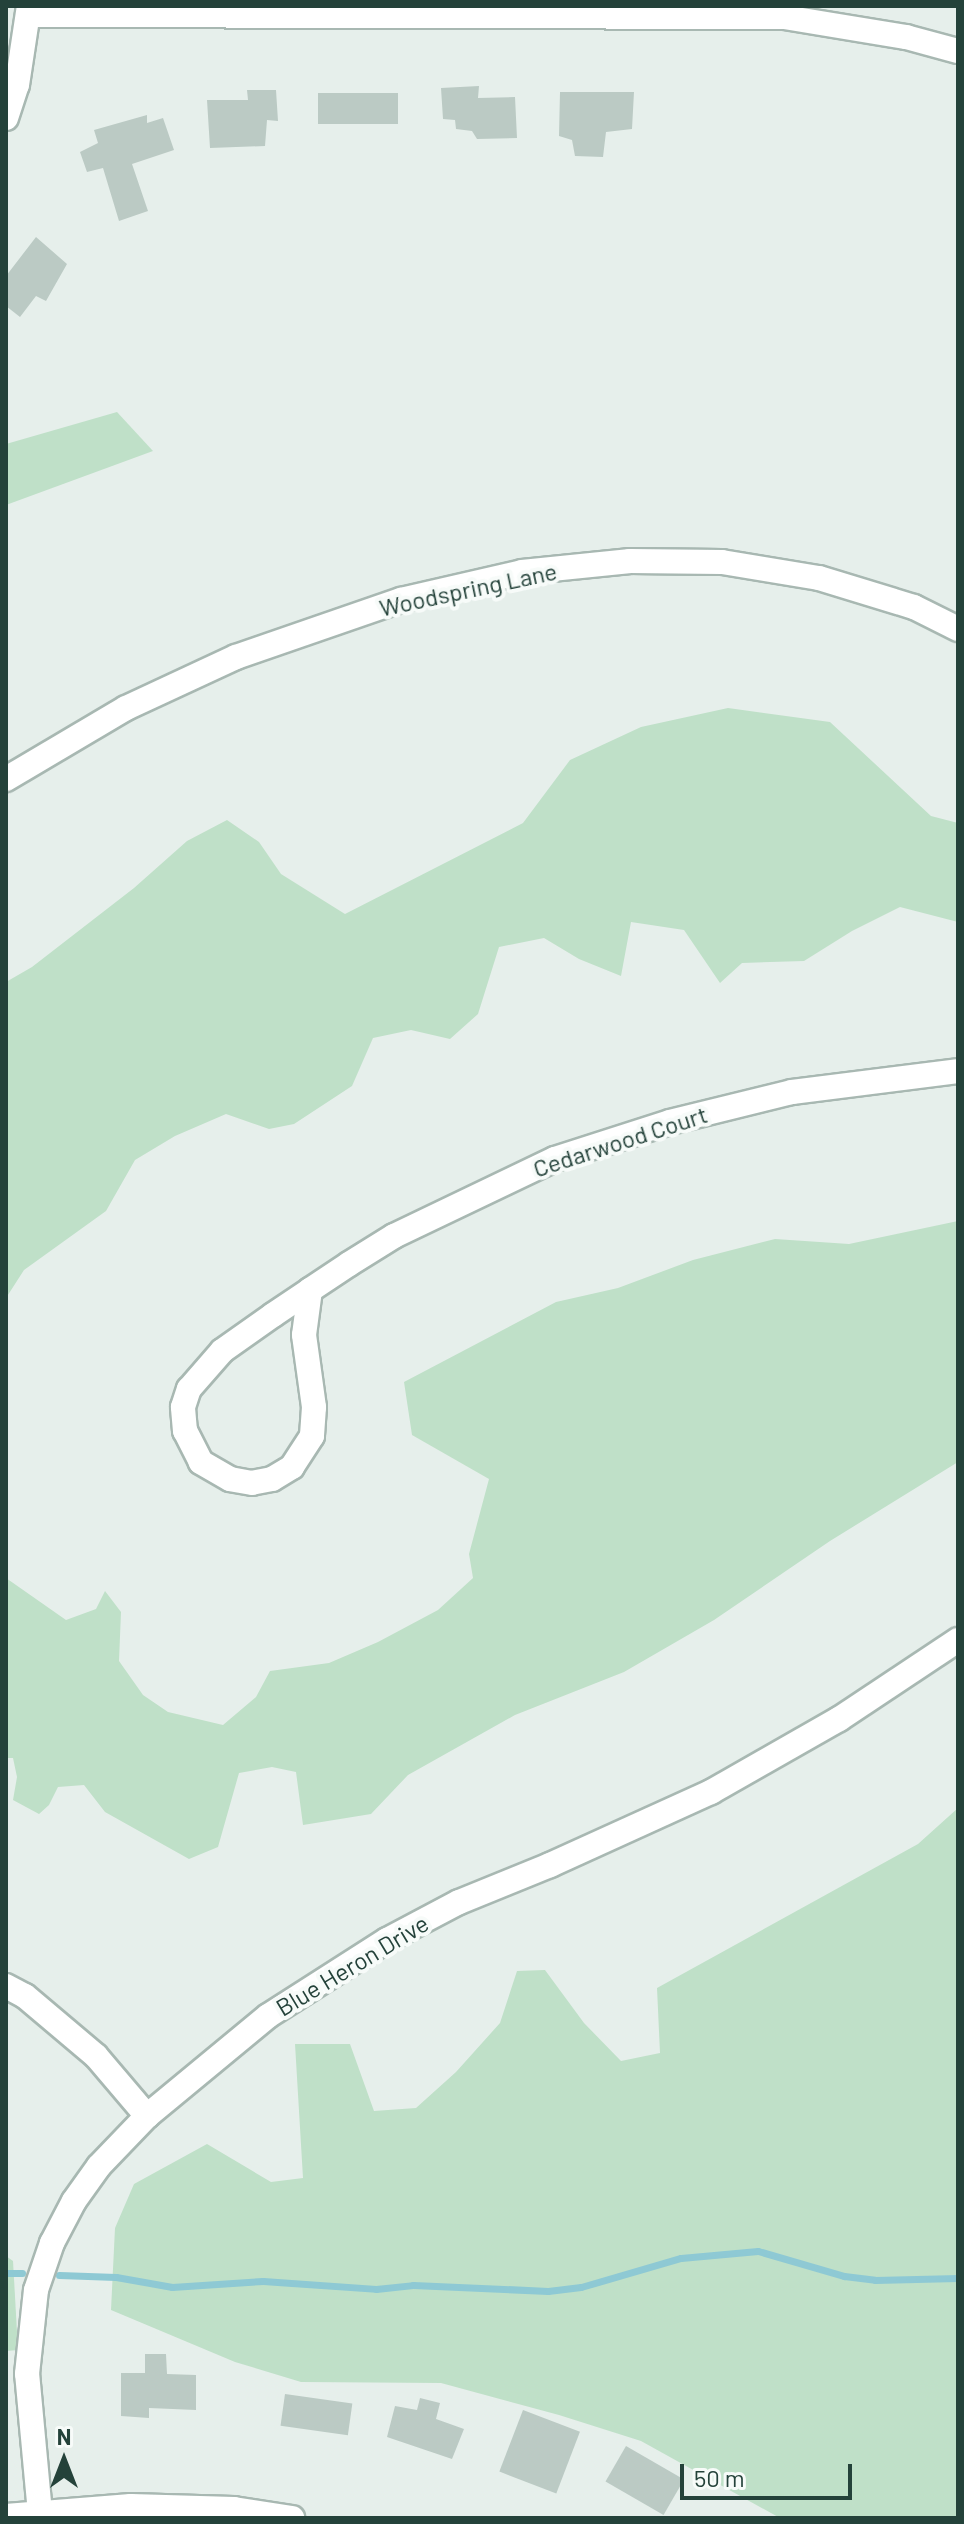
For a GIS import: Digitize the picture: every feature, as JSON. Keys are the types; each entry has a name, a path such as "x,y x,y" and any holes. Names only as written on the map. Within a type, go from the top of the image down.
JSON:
{"street":[{"path":"6,118 17,85 29,10 621,10 784,17 906,37 958,51"},
{"name":"Woodspring Lane","path":"6,779 126,708 236,657 401,600 522,572 630,561 722,562 819,578 914,607 958,629"},
{"name":"Cedarwood Court","path":"310,1290 304,1335 314,1407 312,1436 292,1467 272,1479 252,1483 230,1479 201,1462 194,1451 185,1431 183,1407 189,1389 222,1351 310,1290 394,1236 511,1178 601,1142 757,1099 958,1071"},
{"name":"Blue Heron Drive","path":"40,2513 27,2374 36,2290 52,2243 74,2201 99,2166 147,2116 268,2016 387,1940 459,1902 550,1865 711,1792 839,1719 958,1640"},
{"path":"6,1986 25,1996 96,2056 147,2116"},
{"path":"6,2516 131,2506 234,2509 292,2518"}],"green space":[{"path":"117,412 153,451 6,505 6,444"},
{"path":"728,708 830,722 931,816 958,823 958,922 900,907 852,931 804,961 742,963 720,983 684,930 631,922 621,976 579,959 544,938 499,947 478,1014 450,1039 411,1030 373,1038 352,1086 294,1124 269,1129 226,1114 175,1136 135,1160 106,1211 24,1270 6,1298 6,982 32,967 134,888 187,841 227,820 259,842 281,874 345,914 523,823 570,760 641,727"},
{"path":"958,1221 958,1462 830,1541 714,1620 624,1672 515,1715 408,1775 371,1814 303,1825 296,1772 272,1767 239,1773 218,1847 189,1859 105,1812 84,1785 58,1787 49,1805 39,1814 13,1800 17,1777 13,1758 6,1758 6,1578 66,1620 96,1609 105,1591 121,1612 119,1661 143,1695 168,1712 223,1725 256,1697 270,1671 329,1663 378,1642 438,1610 473,1578 469,1554 489,1479 412,1435 404,1382 556,1302 618,1288 693,1260 775,1239 849,1244"},
{"path":"958,1808 958,2518 780,2518 641,2441 559,2415 441,2383 301,2382 235,2362 111,2310 115,2228 134,2184 207,2144 271,2182 303,2178 295,2044 350,2044 374,2111 416,2108 456,2072 500,2023 517,1971 545,1970 584,2023 621,2061 660,2053 657,1988 918,1844"},
{"path":"6,2256 13,2261 18,2350 6,2351"}],"building":[{"path":"479,86 478,98 515,97 517,138 477,139 472,131 456,129 455,120 443,119 441,88"},
{"path":"247,90 276,90 278,121 267,120 265,146 210,148 207,100 248,100"},
{"path":"560,92 634,92 632,129 606,132 603,157 575,156 572,140 559,136"},
{"path":"318,93 398,93 398,124 318,124"},
{"path":"147,115 147,123 163,118 174,150 132,164 148,211 119,221 103,168 87,172 80,152 98,143 94,130"},
{"path":"36,237 67,264 46,301 36,296 20,317 6,306 6,276"},
{"path":"145,2354 166,2354 167,2374 196,2375 196,2410 149,2408 149,2418 121,2416 121,2373 145,2373"},
{"path":"285,2394 352,2403 348,2435 281,2426"},
{"path":"420,2398 440,2403 436,2419 464,2429 452,2459 387,2437 395,2406 417,2410"},
{"path":"523,2410 580,2432 556,2493 499,2472"},
{"path":"626,2446 684,2480 664,2515 606,2482"}],"waterway":[{"path":"59,2275 116,2277 172,2287 263,2281 376,2289 413,2285 548,2291 581,2287 681,2258 758,2251 844,2276 875,2280 958,2278"},
{"path":"6,2273 22,2273"}]}
